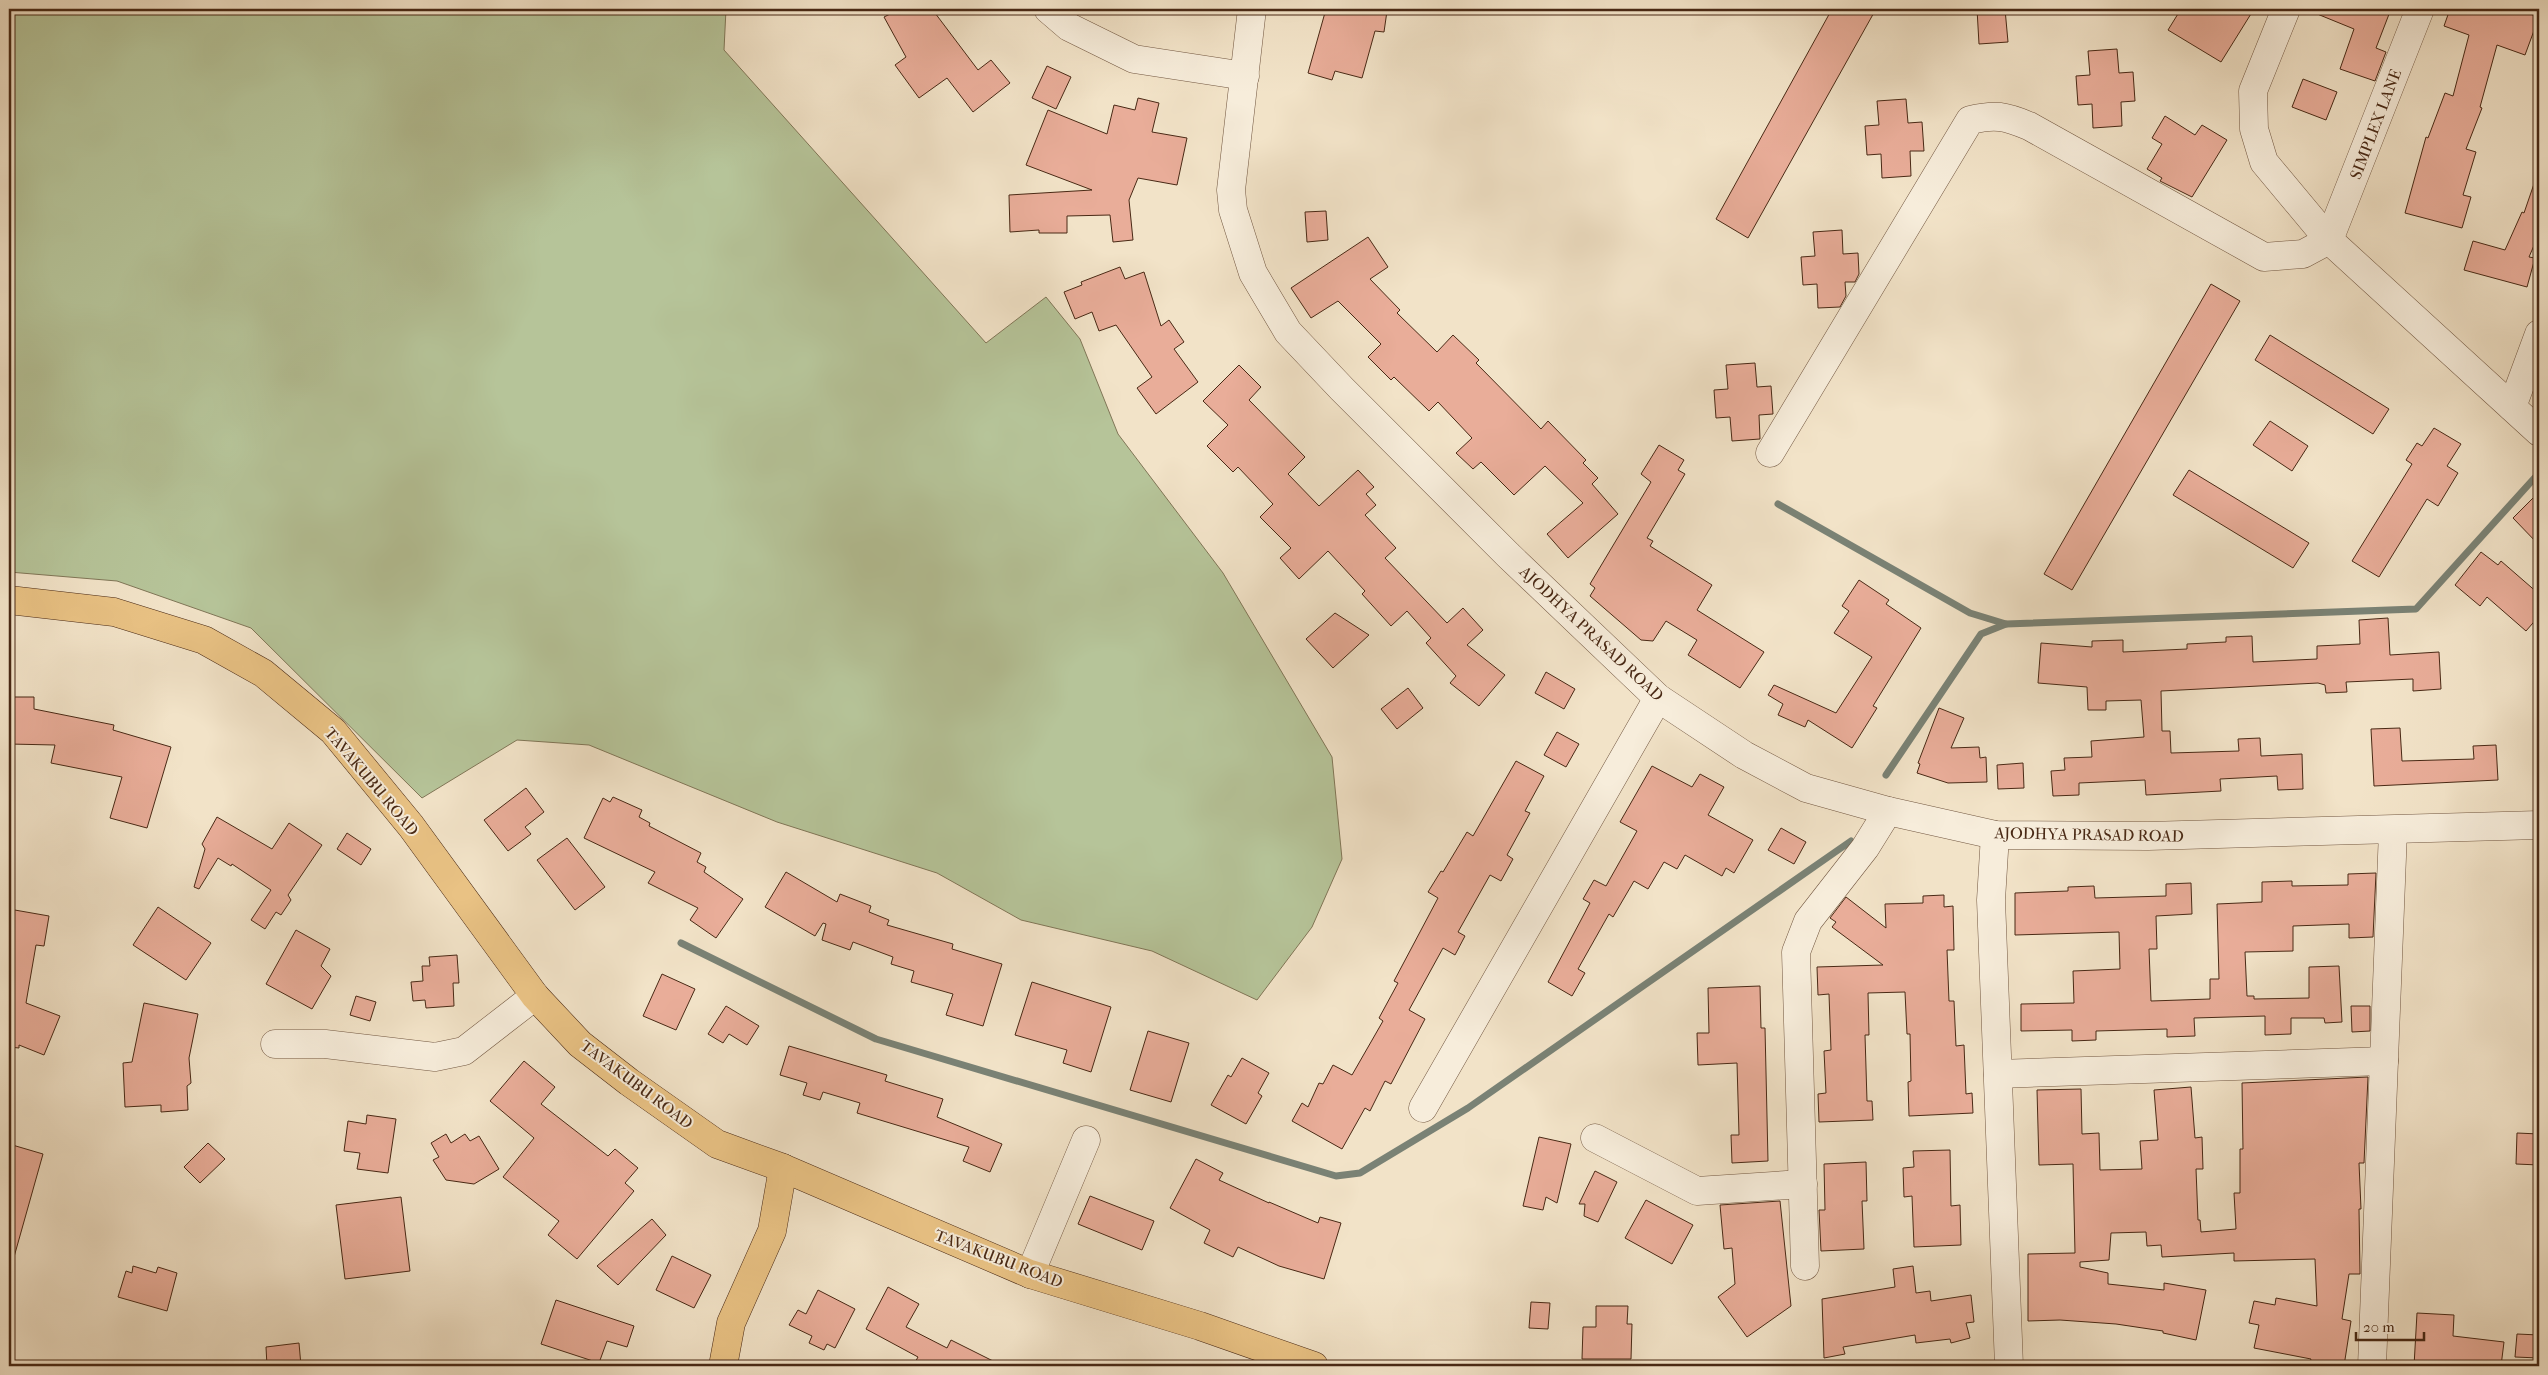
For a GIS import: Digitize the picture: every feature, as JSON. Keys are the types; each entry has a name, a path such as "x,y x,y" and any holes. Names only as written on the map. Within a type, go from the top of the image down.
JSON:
{"main road":[{"name":"TAVAKUBU ROAD","path":"9,600 114,612 204,640 263,672 333,731 411,826 535,996 580,1044 629,1082 717,1144 783,1168 1030,1274 1200,1326 1296,1363"},
{"path":"723,1366 730,1323 772,1231 783,1168"}],"street":[{"path":"1048,9 1069,27 1134,59 1245,76"},
{"name":"AJODHYA PRASAD ROAD","path":"1252,9 1231,190 1234,210 1253,273 1288,332 1342,389 1508,555 1658,698 1744,755 1806,788 1888,810 1995,835 2148,836 2539,826"},
{"path":"2286,9 2253,91 2254,129 2264,162 2329,240 2539,432"},
{"name":"SIMPLEX LANE","path":"2329,240 2420,9"},
{"path":"1770,453 1970,120 1991,115 2009,118 2029,126 2264,257 2302,254 2329,240"},
{"path":"2512,407 2539,334"},
{"path":"1423,1108 1658,698"},
{"path":"1805,1266 1796,952 1808,921 1864,848 1888,810"},
{"path":"2372,1366 2393,831"},
{"path":"1995,835 1991,900 2009,1366"},
{"path":"275,1044 325,1044 435,1057 464,1052 535,996"},
{"path":"1998,1074 2384,1061"},
{"path":"1595,1138 1697,1190 1803,1184"},
{"path":"1030,1274 1086,1140"}],"green space":[{"path":"9,9 726,9 724,50 986,343 1046,297 1080,339 1118,434 1223,573 1332,757 1342,859 1312,927 1257,1000 1152,951 1021,920 937,873 777,822 589,745 517,740 422,798 251,628 117,581 9,572"}],"building":[{"path":"900,9 932,9 978,70 991,60 1010,83 973,112 947,78 919,98 895,65 906,57 884,17"},
{"path":"1326,9 1387,11 1384,32 1375,31 1362,78 1335,71 1332,80 1308,73"},
{"path":"1832,9 1876,9 1748,238 1716,219"},
{"path":"1977,9 2005,9 2008,42 1979,44"},
{"path":"2181,9 2254,9 2221,62 2168,30"},
{"path":"2305,9 2391,9 2376,48 2386,52 2375,81 2340,69 2354,29"},
{"path":"2450,9 2515,9 2539,17 2525,55 2497,45 2480,107 2482,108 2466,149 2476,152 2463,195 2471,197 2462,228 2405,213 2426,137 2428,138 2445,93 2453,96 2469,35 2444,26"},
{"path":"2117,49 2119,73 2133,72 2135,101 2121,102 2122,126 2093,128 2092,104 2078,105 2076,76 2090,75 2088,51"},
{"path":"1047,66 1071,77 1056,109 1032,98"},
{"path":"2303,79 2337,92 2326,120 2292,107"},
{"path":"1138,98 1159,103 1152,132 1187,138 1177,185 1138,178 1129,200 1133,240 1113,242 1110,215 1067,216 1067,233 1039,233 1039,230 1010,232 1009,195 1092,190 1026,165 1048,110 1107,134 1114,105 1135,110"},
{"path":"1906,99 1908,123 1922,122 1924,151 1910,151 1911,176 1882,178 1881,154 1867,155 1865,126 1879,125 1877,101"},
{"path":"2165,116 2195,135 2202,125 2227,140 2192,197 2160,181 2162,178 2147,169 2162,144 2152,138"},
{"path":"2536,178 2539,178 2539,234 2529,257 2535,258 2527,287 2464,270 2473,241 2505,250 2522,212 2524,213"},
{"path":"1326,211 1328,240 1307,242 1305,212"},
{"path":"1842,230 1843,254 1858,253 1859,274 1855,282 1845,282 1846,296 1840,307 1818,308 1817,284 1803,285 1801,257 1815,256 1813,232"},
{"path":"1368,237 1388,267 1370,279 1400,310 1397,313 1437,352 1453,335 1479,360 1476,363 1541,429 1548,421 1586,460 1583,463 1598,478 1592,484 1618,514 1568,558 1547,534 1583,503 1545,466 1514,495 1481,462 1473,469 1456,453 1472,438 1438,402 1429,411 1394,377 1391,380 1368,357 1381,344 1338,301 1311,318 1291,288"},
{"path":"1120,267 1125,279 1144,272 1161,326 1169,320 1184,342 1174,349 1198,382 1156,414 1137,388 1152,377 1116,325 1099,331 1092,312 1075,319 1064,292 1082,285 1081,282"},
{"path":"2211,284 2240,301 2072,590 2044,574"},
{"path":"2270,335 2389,409 2373,434 2255,360"},
{"path":"1755,363 1757,387 1771,386 1773,414 1759,415 1760,439 1732,441 1730,417 1716,418 1714,390 1728,389 1726,365"},
{"path":"1239,365 1261,387 1249,400 1305,457 1288,474 1319,506 1358,470 1374,487 1366,494 1376,505 1365,515 1396,548 1385,558 1447,623 1463,608 1483,630 1467,645 1505,675 1479,706 1450,683 1456,676 1426,643 1431,638 1407,611 1391,626 1362,594 1365,591 1328,551 1299,579 1280,558 1291,548 1260,517 1273,504 1238,467 1233,472 1207,446 1228,425 1203,401"},
{"path":"2270,421 2308,446 2292,471 2253,445"},
{"path":"2434,428 2461,444 2447,466 2458,473 2438,506 2427,499 2379,577 2352,561 2412,464 2406,460 2417,443 2422,446"},
{"path":"1659,445 1684,460 1678,470 1685,474 1647,538 1653,541 1650,546 1712,585 1697,610 1764,652 1740,688 1688,655 1697,640 1666,621 1653,641 1641,640 1590,596 1595,588 1590,584 1651,482 1641,474"},
{"path":"2189,470 2309,543 2293,568 2173,495"},
{"path":"2539,492 2539,545 2513,518"},
{"path":"2481,552 2498,565 2501,561 2539,594 2539,616 2526,631 2487,597 2480,606 2455,585"},
{"path":"1859,580 1889,600 1886,604 1921,628 1873,706 1877,708 1852,748 1808,720 1805,727 1778,715 1783,704 1768,695 1774,685 1836,713 1872,657 1834,633 1849,611 1842,606"},
{"path":"1335,613 1369,635 1333,668 1306,639"},
{"path":"2388,618 2390,655 2439,652 2441,689 2413,691 2413,679 2346,682 2347,692 2326,693 2325,685 2318,683 2161,691 2162,731 2170,731 2171,753 2239,751 2238,739 2260,738 2261,756 2302,754 2303,789 2278,790 2277,776 2220,779 2221,791 2146,795 2145,780 2079,783 2079,795 2053,796 2051,771 2065,770 2064,758 2092,757 2091,741 2144,737 2141,700 2106,701 2106,710 2088,710 2087,687 2038,683 2041,643 2092,647 2092,641 2123,640 2123,652 2187,649 2187,644 2226,642 2226,637 2252,636 2253,662 2317,659 2317,646 2360,644 2359,620"},
{"path":"1546,672 1575,689 1564,709 1535,693"},
{"path":"1408,688 1423,708 1397,729 1381,709"},
{"path":"9,697 34,697 34,709 114,725 113,730 171,747 147,828 110,818 122,777 51,763 55,745 9,744"},
{"path":"1939,708 1964,718 1951,748 1979,747 1980,758 1986,757 1987,782 1948,783 1917,773 1920,764 1918,763"},
{"path":"2400,728 2402,761 2474,759 2473,746 2496,745 2498,780 2374,786 2371,729"},
{"path":"1557,732 1579,744 1566,767 1544,755"},
{"path":"1516,761 1544,776 1525,811 1530,813 1507,855 1513,859 1501,881 1490,875 1458,932 1465,936 1455,955 1443,948 1409,1010 1425,1019 1391,1084 1385,1081 1370,1111 1365,1108 1342,1149 1292,1121 1302,1103 1308,1107 1319,1083 1323,1084 1333,1065 1352,1075 1383,1021 1379,1018 1398,983 1394,981 1438,898 1428,892 1441,871 1443,872 1467,832 1473,836"},
{"path":"2023,763 2024,788 1998,789 1997,765"},
{"path":"1652,766 1692,787 1700,774 1724,787 1708,815 1753,840 1734,873 1726,868 1722,876 1685,855 1677,869 1664,862 1648,889 1634,881 1613,917 1609,914 1578,969 1585,973 1572,996 1548,982 1590,903 1583,899 1594,880 1606,886 1637,831 1620,822"},
{"path":"526,788 544,812 525,827 531,834 508,851 484,820"},
{"path":"613,797 642,810 639,817 650,823 649,826 701,853 697,862 706,867 704,872 743,899 716,938 690,920 698,908 648,883 655,872 584,838 603,798 610,802"},
{"path":"217,817 272,849 289,823 322,845 288,895 291,900 281,915 276,912 265,929 251,920 271,890 232,864 231,866 218,858 199,889 194,887 205,849 202,844"},
{"path":"1781,828 1806,842 1794,864 1768,850"},
{"path":"347,833 371,849 361,865 337,849"},
{"path":"567,838 605,887 575,910 537,860"},
{"path":"786,872 837,902 840,894 871,906 869,912 889,920 887,925 953,944 952,949 1002,964 983,1026 946,1015 953,994 911,982 914,971 891,964 893,957 853,942 850,950 822,940 826,924 823,923 815,936 765,907"},
{"path":"2376,873 2373,937 2349,938 2349,924 2293,926 2293,951 2245,952 2247,996 2254,996 2254,999 2309,998 2309,967 2339,966 2342,1022 2325,1023 2324,1018 2291,1018 2291,1034 2265,1035 2265,1016 2194,1018 2195,1036 2167,1037 2167,1029 2096,1031 2096,1040 2072,1041 2072,1030 2021,1031 2021,1004 2074,1003 2073,971 2120,969 2119,932 2015,935 2015,893 2068,891 2068,887 2094,886 2095,898 2166,896 2166,884 2191,883 2192,914 2156,916 2157,949 2149,949 2151,1001 2210,999 2210,979 2219,979 2217,904 2262,902 2262,882 2292,881 2292,886 2348,885 2348,874"},
{"path":"1944,895 1944,907 1953,906 1954,950 1947,950 1949,1001 1954,1001 1956,1046 1964,1045 1966,1094 1972,1093 1973,1113 1909,1116 1908,1082 1911,1081 1910,1034 1907,1034 1905,992 1868,993 1869,1035 1865,1035 1867,1101 1872,1101 1873,1120 1819,1122 1818,1094 1826,1093 1824,1051 1831,1050 1829,994 1818,995 1817,967 1883,965 1832,927 1836,922 1830,918 1846,897 1886,928 1885,904 1923,903 1923,896"},
{"path":"158,907 211,943 186,980 133,945"},
{"path":"9,909 49,916 44,946 36,945 26,1003 60,1016 44,1055 19,1045 19,1048 9,1047"},
{"path":"296,930 330,949 321,966 331,976 312,1009 266,984"},
{"path":"457,955 459,983 453,983 454,1006 426,1008 425,1000 413,1001 411,982 423,981 422,966 430,966 429,957"},
{"path":"662,974 695,989 676,1030 643,1016"},
{"path":"1032,982 1111,1007 1091,1072 1063,1063 1067,1050 1015,1035"},
{"path":"1760,986 1761,1028 1765,1028 1768,1161 1732,1163 1731,1135 1739,1135 1737,1063 1698,1065 1697,1033 1709,1033 1708,988"},
{"path":"356,996 376,1002 370,1021 350,1015"},
{"path":"144,1003 198,1014 189,1058 191,1083 187,1086 188,1110 161,1112 161,1105 125,1107 123,1063 132,1062"},
{"path":"726,1006 759,1026 747,1045 729,1034 723,1043 708,1034"},
{"path":"2351,1006 2370,1006 2370,1031 2352,1032"},
{"path":"1148,1031 1189,1043 1171,1102 1130,1090"},
{"path":"789,1046 887,1075 885,1081 943,1099 937,1117 1002,1144 990,1172 963,1161 969,1147 857,1113 860,1103 823,1092 820,1100 803,1095 807,1083 780,1075"},
{"path":"1242,1058 1269,1073 1258,1093 1262,1096 1246,1124 1211,1105 1228,1075 1231,1077"},
{"path":"524,1061 555,1087 541,1104 608,1156 615,1149 638,1168 625,1183 634,1191 577,1259 548,1235 559,1221 503,1177 534,1138 490,1101"},
{"path":"2368,1077 2364,1163 2359,1163 2361,1209 2359,1209 2360,1274 2349,1274 2342,1319 2351,1321 2344,1366 2310,1362 2311,1359 2254,1348 2259,1325 2249,1323 2254,1301 2275,1305 2276,1298 2317,1306 2315,1259 2234,1261 2234,1253 2162,1257 2161,1245 2147,1246 2146,1232 2111,1233 2109,1260 2080,1262 2080,1267 2108,1273 2108,1284 2164,1290 2164,1283 2206,1290 2196,1340 2163,1333 2163,1331 2116,1324 2060,1320 2028,1321 2028,1254 2075,1253 2073,1164 2039,1165 2037,1090 2081,1089 2082,1134 2099,1133 2100,1170 2142,1169 2140,1141 2158,1140 2154,1090 2191,1087 2195,1138 2202,1137 2203,1169 2196,1169 2198,1220 2200,1220 2201,1232 2236,1229 2234,1193 2240,1193 2240,1149 2243,1149 2242,1083"},
{"path":"367,1115 396,1119 388,1173 357,1169 360,1153 344,1151 348,1121 366,1124"},
{"path":"2517,1133 2539,1134 2539,1165 2516,1164"},
{"path":"446,1134 451,1143 465,1134 470,1141 479,1136 499,1169 474,1184 446,1180 433,1160 439,1157 431,1143"},
{"path":"1539,1137 1571,1144 1557,1203 1546,1197 1543,1210 1523,1206"},
{"path":"208,1143 225,1159 200,1183 184,1167"},
{"path":"9,1144 43,1154 14,1257 9,1256"},
{"path":"1950,1150 1951,1206 1960,1205 1961,1245 1914,1247 1912,1196 1904,1197 1903,1168 1914,1167 1913,1151"},
{"path":"1196,1159 1223,1173 1219,1180 1269,1203 1318,1223 1320,1217 1341,1223 1324,1279 1279,1266 1238,1247 1233,1257 1204,1243 1210,1230 1170,1208"},
{"path":"1866,1162 1867,1201 1862,1201 1864,1249 1821,1251 1819,1210 1825,1210 1824,1164"},
{"path":"1595,1171 1617,1182 1598,1222 1584,1216 1585,1204 1579,1204"},
{"path":"1090,1196 1154,1221 1142,1250 1078,1224"},
{"path":"401,1197 410,1271 345,1279 336,1205"},
{"path":"1646,1200 1693,1225 1672,1264 1625,1238"},
{"path":"1780,1201 1791,1306 1747,1337 1718,1297 1735,1284 1732,1248 1724,1249 1720,1205"},
{"path":"652,1219 666,1235 618,1285 597,1266"},
{"path":"672,1256 711,1275 694,1308 656,1290"},
{"path":"133,1266 156,1273 158,1267 177,1273 167,1311 118,1297 126,1271 132,1273"},
{"path":"1913,1266 1916,1293 1930,1291 1931,1301 1971,1295 1974,1322 1966,1323 1970,1338 1951,1343 1950,1339 1916,1343 1915,1335 1843,1347 1845,1354 1824,1358 1822,1299 1895,1287 1893,1269"},
{"path":"888,1287 919,1304 906,1327 947,1348 951,1340 1003,1366 913,1366 918,1357 866,1329"},
{"path":"818,1290 855,1309 835,1348 827,1344 824,1350 809,1343 812,1336 789,1325 798,1310 806,1314"},
{"path":"556,1300 634,1326 627,1347 607,1341 599,1363 541,1344"},
{"path":"1531,1302 1550,1303 1548,1329 1529,1328"},
{"path":"1596,1306 1628,1306 1627,1324 1632,1324 1631,1359 1582,1359 1583,1327 1596,1327"},
{"path":"2417,1313 2454,1315 2453,1336 2504,1342 2501,1366 2414,1366"},
{"path":"2517,1334 2539,1335 2539,1358 2515,1357"},
{"path":"299,1343 301,1366 267,1366 266,1347"}],"waterway":[{"path":"1886,775 1981,634 2006,624 2416,609 2539,473"},
{"path":"1778,504 1970,613 2006,624"},
{"path":"681,943 876,1039 1336,1176 1360,1173 1468,1108 1851,841"}]}
